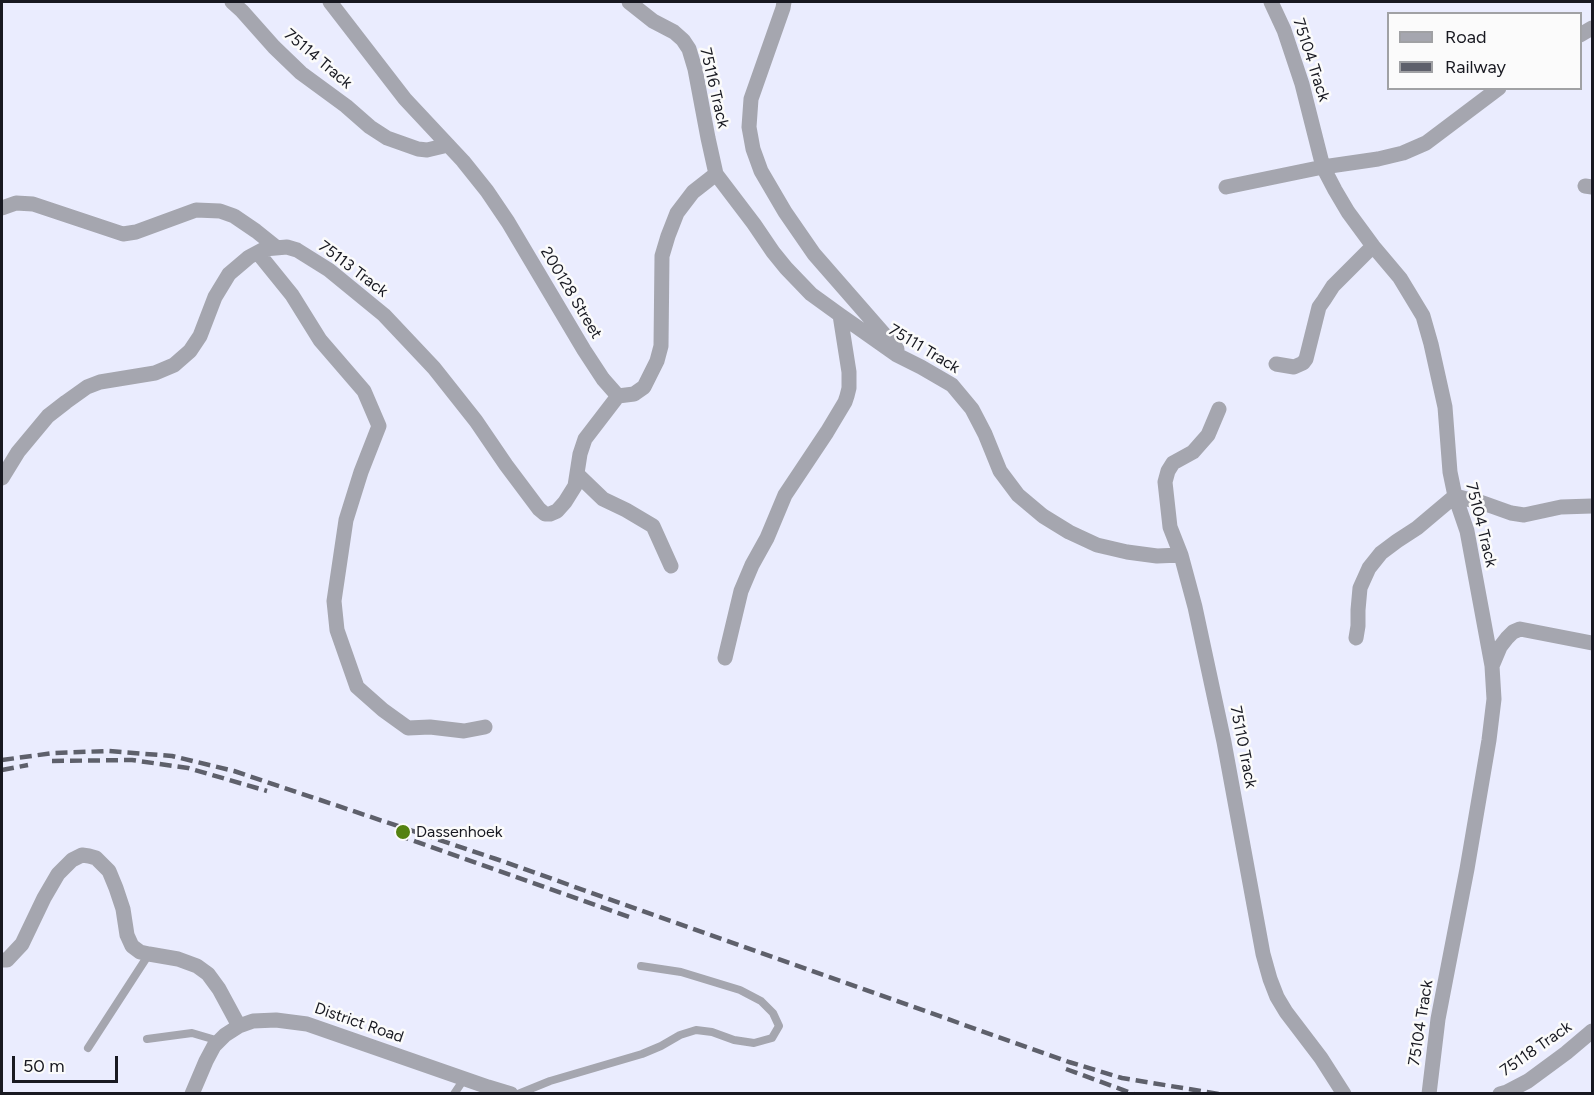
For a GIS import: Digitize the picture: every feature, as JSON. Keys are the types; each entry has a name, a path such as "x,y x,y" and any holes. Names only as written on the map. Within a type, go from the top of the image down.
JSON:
{"street":[{"name":"75114 Track","path":"232,2 301,73 346,106 370,128 387,138 418,149 427,150 448,145"},
{"name":"200128 Street","path":"330,2 405,99 463,161 487,191 584,350 603,379 618,396"},
{"name":"75116 Track","path":"629,2 654,21 674,32 689,49 716,174"},
{"path":"784,2 751,99 749,127 753,149 761,171 814,254 897,348 897,355"},
{"name":"75104 Track","path":"1272,2 1302,84 1323,167 1335,190 1373,246 1400,278 1423,316 1445,407 1448,453 1455,496 1467,531 1492,666 1494,699 1489,740 1438,1019 1429,1094"},
{"path":"1226,187 1403,153 1426,143 1496,90"},
{"name":"75111 Track","path":"716,174 773,252 812,294 897,355 952,385 972,409 986,434 1000,471 1018,495 1043,516 1097,545 1157,556 1181,555"},
{"path":"671,566 653,526 603,499 577,474 585,439 618,396 634,394 644,387 657,361 661,345 662,256 668,236 677,213 693,192 716,174"},
{"path":"2,208 16,203 33,204 123,234 136,232 196,210 220,211 234,216 276,247"},
{"path":"1276,364 1294,367 1303,363 1309,351 1319,307 1333,286 1373,246"},
{"path":"2,478 18,452 48,416 80,392 100,382 155,373 174,365 190,351 200,336 214,297 229,274 249,257 264,249 276,247"},
{"name":"75113 Track","path":"276,247 297,250 329,270 384,315 434,368 539,510 550,514 556,511 575,486 577,474"},
{"path":"258,253 292,296 320,340 364,391 379,426 346,520 334,601 337,630 357,687 382,710 408,728 430,726 464,731 485,727"},
{"path":"726,658 741,591 768,538 785,495 845,402 849,388 849,372 840,315"},
{"name":"75110 Track","path":"1219,410 1208,435 1193,452 1173,463 1167,476 1165,482 1170,527 1181,555 1195,607 1220,721 1263,954 1270,979 1286,1012 1321,1058 1344,1094"},
{"path":"1356,638 1360,588 1368,568 1381,553 1417,528 1455,496 1524,515 1562,507 1593,506"},
{"path":"1492,666 1500,647 1513,632 1520,629 1593,643"},
{"path":"2,960 7,960 22,944 58,874 72,860 82,855 96,858 109,871 123,909 127,935 132,946 140,952 178,959 197,966 208,974 239,1026"},
{"name":"District Road","path":"192,1094 206,1061 219,1041 239,1026 264,1020 307,1024 510,1094"},
{"name":"75118 Track","path":"1500,1094 1528,1081 1593,1031"}],"lane":[{"path":"88,1048 149,954"},
{"path":"518,1094 550,1081 642,1054 680,1035 696,1030 754,1043 772,1038 779,1026 773,1013 761,1001 740,990 681,972 641,966"},
{"path":"147,1039 192,1033 219,1041"},
{"path":"454,1094 464,1079"}],"railway":[{"path":"2,760 53,753 109,751 172,756 234,771 496,859 1069,1062 1122,1078 1219,1094"},
{"path":"52,761 132,760 188,768 267,791"},
{"path":"2,770 28,765"},
{"path":"397,835 632,918"},
{"path":"1066,1069 1134,1094"}],"place":[{"name":"Dassenhoek","path":"403,832"}]}
